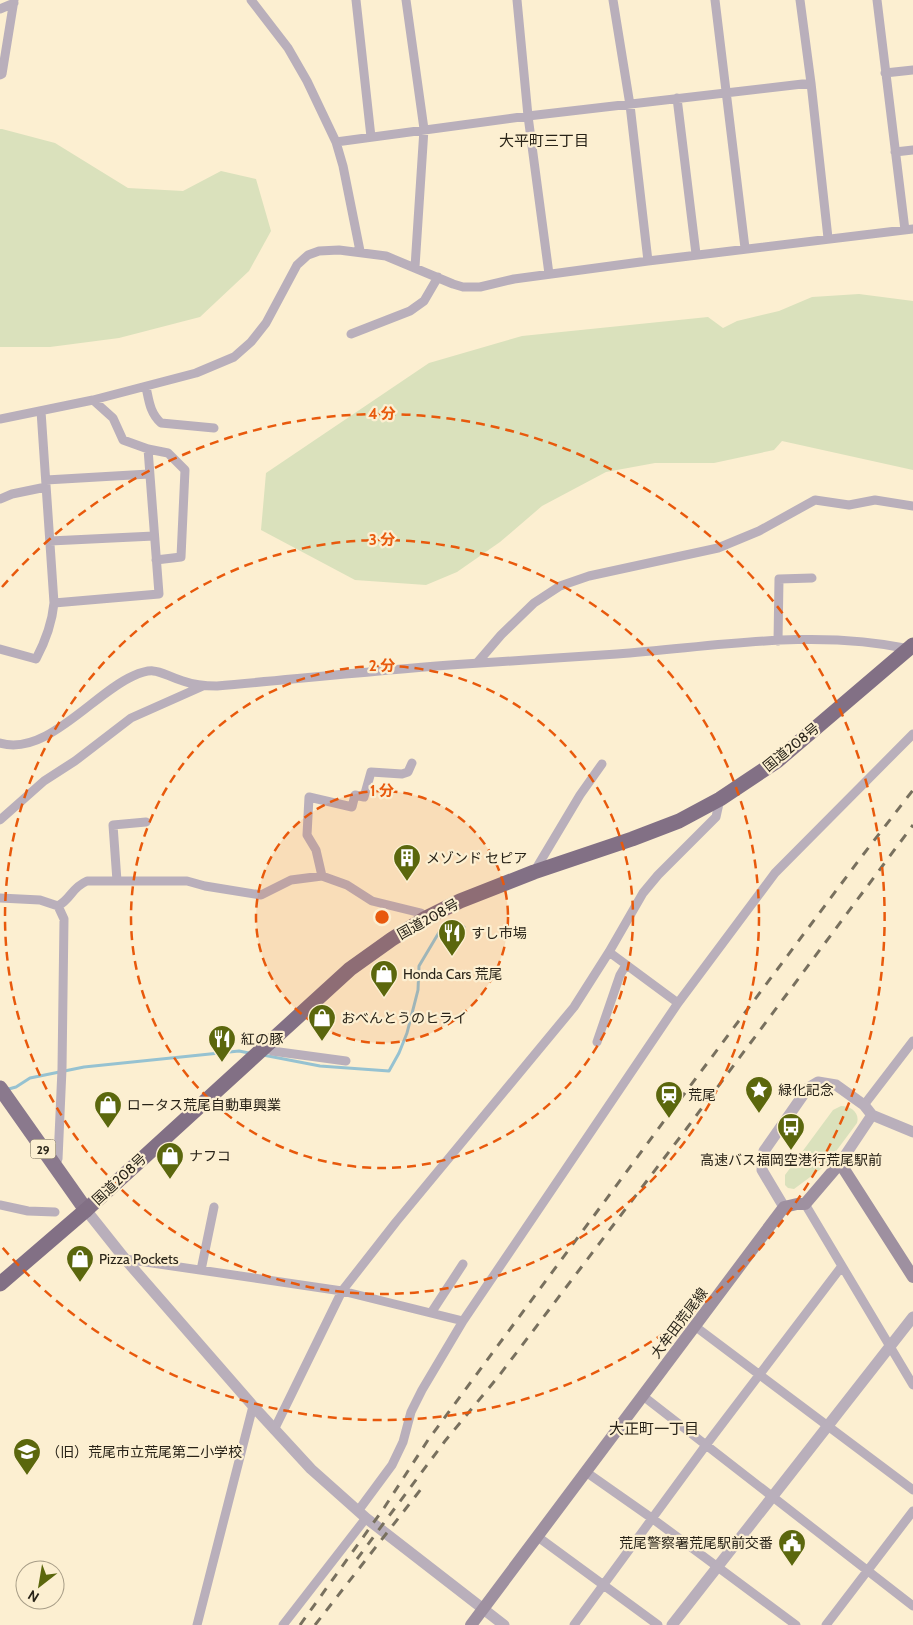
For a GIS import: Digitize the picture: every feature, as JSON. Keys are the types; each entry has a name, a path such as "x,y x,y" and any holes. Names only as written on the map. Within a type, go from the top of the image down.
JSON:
{"highway":[{"name":"国道208号","path":"2,1281 86,1210 350,969 392,939 424,919 460,901 534,872 671,824 720,799 777,761 912,648"}],"main road":[{"name":"29","path":"0,1088 8,1106 52,1162 86,1210"},
{"path":"784,1207 805,1204 840,1163 913,1277"},
{"name":"大牟田荒尾線","path":"471,1625 784,1207"}],"street":[{"path":"251,0 288,48 307,81 336,142 343,166 360,251"},
{"path":"356,0 371,137"},
{"path":"406,0 424,129 415,267"},
{"path":"517,0 528,116 549,274"},
{"path":"613,0 630,105 648,261"},
{"path":"715,0 745,248"},
{"path":"800,0 828,238"},
{"path":"0,419 94,400 196,374 234,357 251,342 266,323 296,265 308,255 319,251 360,251 386,256 463,286 480,286 514,279 696,254 909,230 895,152 877,0"},
{"path":"0,9 14,2"},
{"path":"0,75 2,74 14,2"},
{"path":"885,73 913,70"},
{"path":"336,142 528,116 811,83"},
{"path":"677,98 696,254"},
{"path":"895,152 913,150"},
{"path":"351,334 410,311 424,301 438,277"},
{"path":"146,387 151,410 161,424 214,428"},
{"path":"94,400 113,418 123,440 148,449 168,453 185,470 181,557 156,560"},
{"path":"0,649 36,659 52,622 54,603 41,411"},
{"path":"54,603 159,594 148,449"},
{"path":"0,500 12,494 46,484 150,474"},
{"path":"477,664 501,635 534,603 560,586 589,576 718,548 760,531 815,500 849,505 875,500 913,506"},
{"path":"50,541 154,536"},
{"path":"778,641 779,579 812,578"},
{"path":"0,742 7,745 46,737 130,677 147,670 159,671 183,681 203,686 618,654 721,643 824,638 855,640 912,648"},
{"path":"0,820 44,782 131,718 203,686"},
{"path":"282,1625 362,1514 392,1465 403,1442 411,1412 463,1321 678,1003 775,873 913,734"},
{"path":"322,876 316,850 308,835 309,797 352,807 356,795 364,797 371,772 402,774 408,772 412,762"},
{"path":"534,872 580,795 602,764"},
{"path":"274,1430 342,1291 402,1214 574,1007 643,893 658,875 716,817 720,799"},
{"path":"117,881 112,825 146,822"},
{"path":"0,898 40,900 58,906 66,902 77,885 86,881 187,881 205,886 261,895 291,880 322,876 347,885 372,901 421,913 424,919"},
{"path":"52,1162 58,1159 62,1069 64,918 58,906"},
{"path":"609,952 678,1003"},
{"path":"597,1042 620,975 626,965"},
{"path":"864,1105 913,1041"},
{"path":"263,1047 272,1051 346,1061"},
{"path":"904,1053 913,1059"},
{"path":"784,1207 762,1170 764,1151 808,1088 818,1082 836,1085 864,1105 872,1115 913,1132"},
{"path":"840,1163 872,1115"},
{"path":"805,1204 913,1385"},
{"path":"0,1205 55,1212"},
{"path":"201,1270 214,1207"},
{"path":"86,1210 253,1406 311,1469 362,1514 504,1625"},
{"path":"125,1258 342,1291 463,1321"},
{"path":"431,1313 463,1264"},
{"path":"574,1625 706,1445 842,1266"},
{"path":"672,1625 913,1317"},
{"path":"696,1326 913,1490"},
{"path":"643,1396 913,1606"},
{"path":"197,1625 253,1406"},
{"path":"586,1472 796,1625"},
{"path":"826,1625 913,1511"},
{"path":"538,1537 658,1625"}],"green space":[{"path":"0,129 55,143 128,188 183,191 221,171 256,179 271,231 249,271 200,317 119,338 50,347 0,347"},
{"path":"859,294 913,301 913,470 782,441 774,450 714,463 655,463 606,472 542,506 500,542 457,572 426,585 355,580 261,530 266,473 429,363 522,336 708,317 723,328 737,321 779,311 812,297"},
{"path":"841,1106 848,1107 856,1113 857,1123 825,1166 794,1189 788,1188 785,1185 785,1175 833,1110"}],"waterway":[{"path":"263,1055 320,1066 389,1071 407,1033 418,990 419,966 441,929 447,926 464,927"},
{"path":"5,1090 16,1087 30,1078 84,1067 239,1051 249,1053"}],"railway":[{"path":"300,1625 384,1508 428,1440 667,1117 913,790"},
{"path":"357,1559 445,1441 498,1377 687,1128 913,825"},
{"path":"315,1625 425,1484"}],"place":[{"name":"メゾンド セピア","path":"407,882"},
{"name":"すし市場","path":"452,957"},
{"name":"Honda Cars 荒尾","path":"384,998"},
{"name":"おべんとうのヒライ","path":"322,1042"},
{"name":"紅の豚","path":"222,1063"},
{"name":"緑化記念","path":"759,1114"},
{"name":"荒尾","path":"669,1119"},
{"name":"ロータス荒尾自動車興業","path":"108,1129"},
{"name":"高速バス福岡空港行荒尾駅前","path":"791,1151"},
{"name":"ナフコ","path":"170,1180"},
{"name":"Pizza Pockets","path":"80,1283"},
{"name":"（旧）荒尾市立荒尾第二小学校","path":"27,1476"},
{"name":"荒尾警察署荒尾駅前交番","path":"792,1567"}],"district":[{"name":"大平町三丁目","path":"544,141"},
{"name":"大正町一丁目","path":"654,1429"}]}
